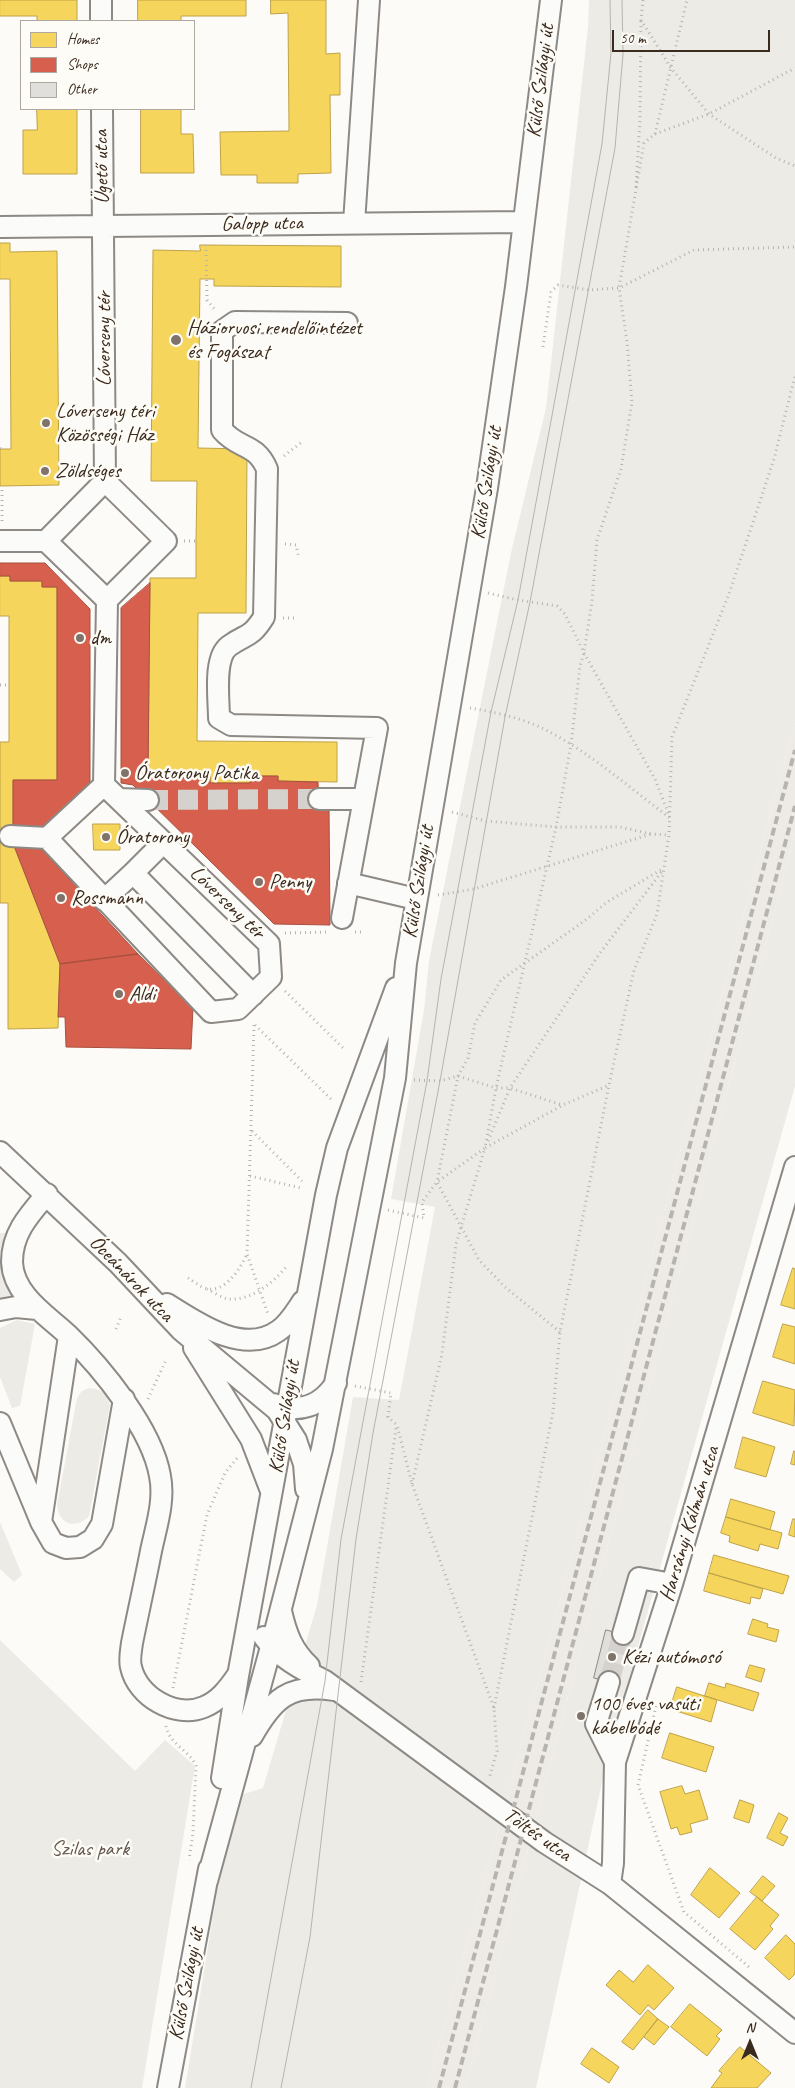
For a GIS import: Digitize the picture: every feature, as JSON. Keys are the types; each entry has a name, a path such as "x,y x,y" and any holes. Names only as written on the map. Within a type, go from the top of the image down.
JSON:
{"street":[{"path":"101,0 101,20"},
{"path":"354,223 369,0"},
{"name":"Külső Szilágyi út","path":"207,1881 342,1384 395,1078 406,963 416,899 487,488 524,222 551,0"},
{"name":"Ügető utca","path":"102,110 104,226"},
{"name":"Galopp utca","path":"0,227 524,222"},
{"name":"Lóverseny tér","path":"104,226 105,481"},
{"path":"344,927 348,883 376,728 231,725 219,718 219,660 228,647 254,632 264,617 267,469 261,456 249,446 232,442 222,430 222,332 235,322 347,323"},
{"path":"46,541 105,481 166,541 107,600 104,785 47,838"},
{"path":"0,541 46,541 107,600"},
{"name":"Lóverseny tér","path":"104,785 269,944 271,977"},
{"path":"119,799 148,800"},
{"path":"319,799 363,799"},
{"path":"10,836 47,838 211,1012 238,1009 271,977"},
{"path":"104,900 164,842"},
{"path":"133,873 253,995"},
{"path":"348,883 416,899"},
{"name":"Külső Szilágyi út","path":"168,2088 207,1881 238,1676 326,1195 337,1148 406,963"},
{"name":"Óceánárok utca","path":"0,1152 47,1194 182,1330 267,1401 286,1414"},
{"name":"Harsányi Kálmán utca","path":"610,1884 613,1863 615,1762 672,1584 795,1167"},
{"path":"47,1194 20,1228 13,1249 12,1264 19,1284 37,1309 69,1336 124,1399 153,1455 160,1476 161,1503 132,1643 131,1666 139,1687 154,1700 168,1707 192,1710 203,1708 217,1700 238,1676"},
{"path":"143,1289 193,1320 228,1336 240,1339 268,1336 278,1331 306,1298"},
{"path":"0,1310 16,1306 37,1309"},
{"path":"182,1330 251,1439 261,1459 272,1495"},
{"path":"41,1522 69,1336"},
{"path":"307,1513 304,1464 286,1414 315,1404 342,1384"},
{"path":"0,1423 41,1522 53,1542 66,1548 80,1547 93,1539 102,1524 124,1399"},
{"path":"623,1634 639,1578 672,1584"},
{"path":"255,1588 263,1635 271,1647"},
{"path":"280,1610 286,1633 297,1654 331,1686"},
{"name":"Töltés utca","path":"271,1647 303,1670 331,1686 544,1842 610,1884 795,2033"},
{"path":"608,1682 596,1724 615,1762"},
{"path":"238,1762 263,1717 286,1694 306,1688 331,1686"}],"path":[{"path":"634,206 640,120 643,0"},
{"path":"655,134 687,0"},
{"path":"641,20 671,68 709,114 776,158 795,166"},
{"path":"412,1484 442,1354 456,1244 484,1148 556,827 571,745 580,666 584,653 592,601 597,540 621,469 632,402 627,342 619,288 644,143 655,134 709,114 795,68"},
{"path":"206,225 207,300 229,326"},
{"path":"543,347 551,292 558,285 589,290 619,288 694,250 793,247 795,242"},
{"path":"494,1708 553,1412 560,1332 609,1084 634,970 657,914 670,835 672,738 729,594 774,459 795,376"},
{"path":"267,469 303,442"},
{"path":"469,588 518,600 557,606 565,614 584,653 655,779 670,818"},
{"path":"0,685 9,685"},
{"path":"449,704 491,712 543,728 571,745 670,818"},
{"path":"432,807 486,821 556,827 620,827 651,834 670,835"},
{"path":"416,899 474,889 651,834"},
{"path":"560,1332 505,1287 479,1260 438,1182 458,1076 468,1058 475,1023 501,980 588,919 607,902 665,868"},
{"path":"484,1148 510,1088 600,952 665,868"},
{"path":"257,933 344,927 364,932"},
{"path":"271,977 344,1048"},
{"path":"238,1009 333,1102"},
{"path":"207,1289 218,1288 230,1280 241,1268 247,1254 254,1025"},
{"path":"395,1078 440,1081 458,1076 496,1088 510,1088 563,1105"},
{"path":"383,1208 424,1218 422,1202 438,1182 484,1148 563,1105 609,1084"},
{"path":"252,1130 302,1180"},
{"path":"250,1176 301,1188"},
{"path":"247,1254 261,1289 271,1322"},
{"path":"188,1278 227,1299 242,1298 274,1281 286,1267"},
{"path":"116,1328 121,1317"},
{"path":"148,1399 166,1360"},
{"path":"342,1384 391,1393 388,1417 397,1425 412,1484 494,1708 498,1751 488,1782"},
{"path":"360,1689 397,1425"},
{"path":"189,1862 194,1833 196,1766 192,1757 180,1748 167,1731 165,1720 207,1515 225,1473 251,1439"},
{"path":"657,1701 638,1786 684,1912 750,1968"}],"shaded area":[{"path":"795,722 795,833 465,2088 427,2088 514,1772"}],"green space":[{"path":"589,0 795,0 795,722 514,1772 427,2088 185,2088 228,1824 241,1795 263,1788 317,1605 353,1397 399,1400 435,1207 391,1199 424,1010 429,961 511,553 546,408 588,27"},
{"path":"795,833 795,1086 609,1750 536,2088 465,2088"},
{"path":"0,1233 6,1233 3,1279 13,1299 0,1303"},
{"path":"17,1320 35,1324 20,1406 12,1408 0,1377 0,1328"},
{"path":"89,1388 103,1392 110,1405 89,1516 74,1524 65,1521 61,1517 57,1505 77,1398 82,1391"},
{"path":"0,1522 22,1575 14,1582 0,1569"},
{"name":"Szilas park","path":"0,1640 135,1771 165,1740 195,1766 142,2088 0,2088"}],"building: Homes":[{"path":"0,0 77,0 77,20 37,20 37,16 0,16"},
{"path":"138,0 246,0 246,16 181,16 181,20 138,20"},
{"path":"271,0 326,0 326,54 340,53 340,95 330,95 331,173 298,174 298,183 257,183 257,175 221,175 220,132 289,131 288,13 271,14"},
{"path":"37,110 77,110 77,174 23,174 23,130 37,130"},
{"path":"141,110 181,110 181,134 193,134 194,173 141,173"},
{"path":"0,243 10,243 10,252 57,251 59,485 0,486 0,449 11,449 10,279 0,279"},
{"path":"200,245 341,246 341,287 214,286 214,279 200,279 198,448 247,449 246,613 198,613 197,741 337,742 337,782 278,781 278,776 250,776 250,783 210,783 210,776 148,775 150,578 196,578 197,481 151,481 153,250 200,251"},
{"path":"0,576 10,576 10,581 42,581 42,587 57,587 57,780 13,780 13,829 10,836 60,964 58,1028 8,1029 8,903 0,903 0,742 9,742 9,616 0,616"},
{"name":"Óratorony","path":"93,824 120,824 120,850 94,850"},
{"path":"793,1268 795,1269 795,1309 781,1305"},
{"path":"783,1324 795,1327 795,1364 773,1357"},
{"path":"763,1381 795,1390 794,1426 753,1413"},
{"path":"743,1437 775,1447 766,1477 735,1468"},
{"path":"795,1452 795,1465 791,1464"},
{"path":"731,1499 775,1512 770,1530 726,1517"},
{"path":"726,1517 782,1533 778,1549 760,1544 758,1551 729,1542 730,1536 721,1533"},
{"path":"793,1519 795,1519 795,1537 789,1535"},
{"path":"714,1555 789,1576 783,1594 709,1573"},
{"path":"709,1573 763,1589 760,1599 751,1597 750,1604 704,1591"},
{"path":"753,1619 768,1624 767,1627 779,1630 776,1642 748,1634"},
{"path":"750,1665 765,1669 761,1682 746,1677"},
{"path":"709,1683 725,1688 726,1683 759,1693 753,1711 705,1696"},
{"path":"677,1687 717,1700 711,1722 670,1709"},
{"path":"670,1733 714,1747 706,1772 662,1758"},
{"path":"682,1786 685,1794 699,1790 708,1819 690,1824 692,1832 680,1835 677,1827 671,1829 660,1792"},
{"path":"740,1800 754,1805 749,1823 734,1818"},
{"path":"779,1813 788,1818 780,1833 788,1837 783,1846 767,1838"},
{"path":"710,1868 740,1893 719,1918 691,1895"},
{"path":"763,1876 775,1886 762,1901 750,1892"},
{"path":"757,1897 779,1915 770,1926 773,1929 755,1950 730,1929"},
{"path":"786,1935 795,1944 795,1974 789,1980 765,1958"},
{"path":"648,1965 674,1988 654,2010 648,2005 640,2015 606,1985 619,1970 633,1982"},
{"path":"690,2004 722,2030 716,2036 720,2039 707,2056 671,2027"},
{"path":"648,2010 658,2019 633,2050 622,2042"},
{"path":"658,2019 669,2027 654,2045 644,2037"},
{"path":"740,2047 771,2073 757,2088 711,2088 722,2073 719,2071"},
{"path":"592,2048 619,2067 609,2083 581,2064"}],"building: Shops":[{"path":"0,563 45,563 90,609 90,792 50,828 13,829 13,780 57,780 57,587 42,587 42,581 10,581 10,576 0,576"},
{"path":"150,583 148,775 210,776 210,783 250,783 250,776 278,776 278,781 318,782 319,805 329,806 330,925 274,924 133,785 121,783 121,608"},
{"name":"Rossmann","path":"35,842 138,954 60,964 13,843"},
{"name":"Aldi","path":"138,954 193,1008 191,1049 66,1047 65,1017 58,1017 60,964"}],"building: Other":[{"name":"Kézi autómosó","path":"606,1630 630,1636 618,1684 594,1678"}],"tunnel":[{"path":"148,800 319,799"},
{"path":"609,1682 623,1634"}],"tram line":[{"path":"251,2088 325,1681 341,1539 427,1081 441,979 491,712 518,600 602,144 611,53 610,0"},
{"path":"281,2088 310,1937 356,1539 373,1433 440,1081 505,717 530,602 615,148 623,54 622,0"}],"railway":[{"path":"439,2088 795,750"},
{"path":"455,2088 795,806"}],"place":[{"name":"Háziorvosi rendelőintézet és Fogászat","path":"176,340"},
{"name":"Lóverseny téri Közösségi Ház","path":"46,423"},
{"name":"Zöldséges","path":"45,471"},
{"name":"dm","path":"80,638"},
{"name":"Óratorony Patika","path":"125,773"},
{"name":"Óratorony","path":"106,837"},
{"name":"Penny","path":"259,882"},
{"name":"Rossmann","path":"61,898"},
{"name":"Aldi","path":"119,994"},
{"name":"Kézi autómosó","path":"612,1657"},
{"name":"100 éves vasúti kábelbódé","path":"581,1716"}]}
